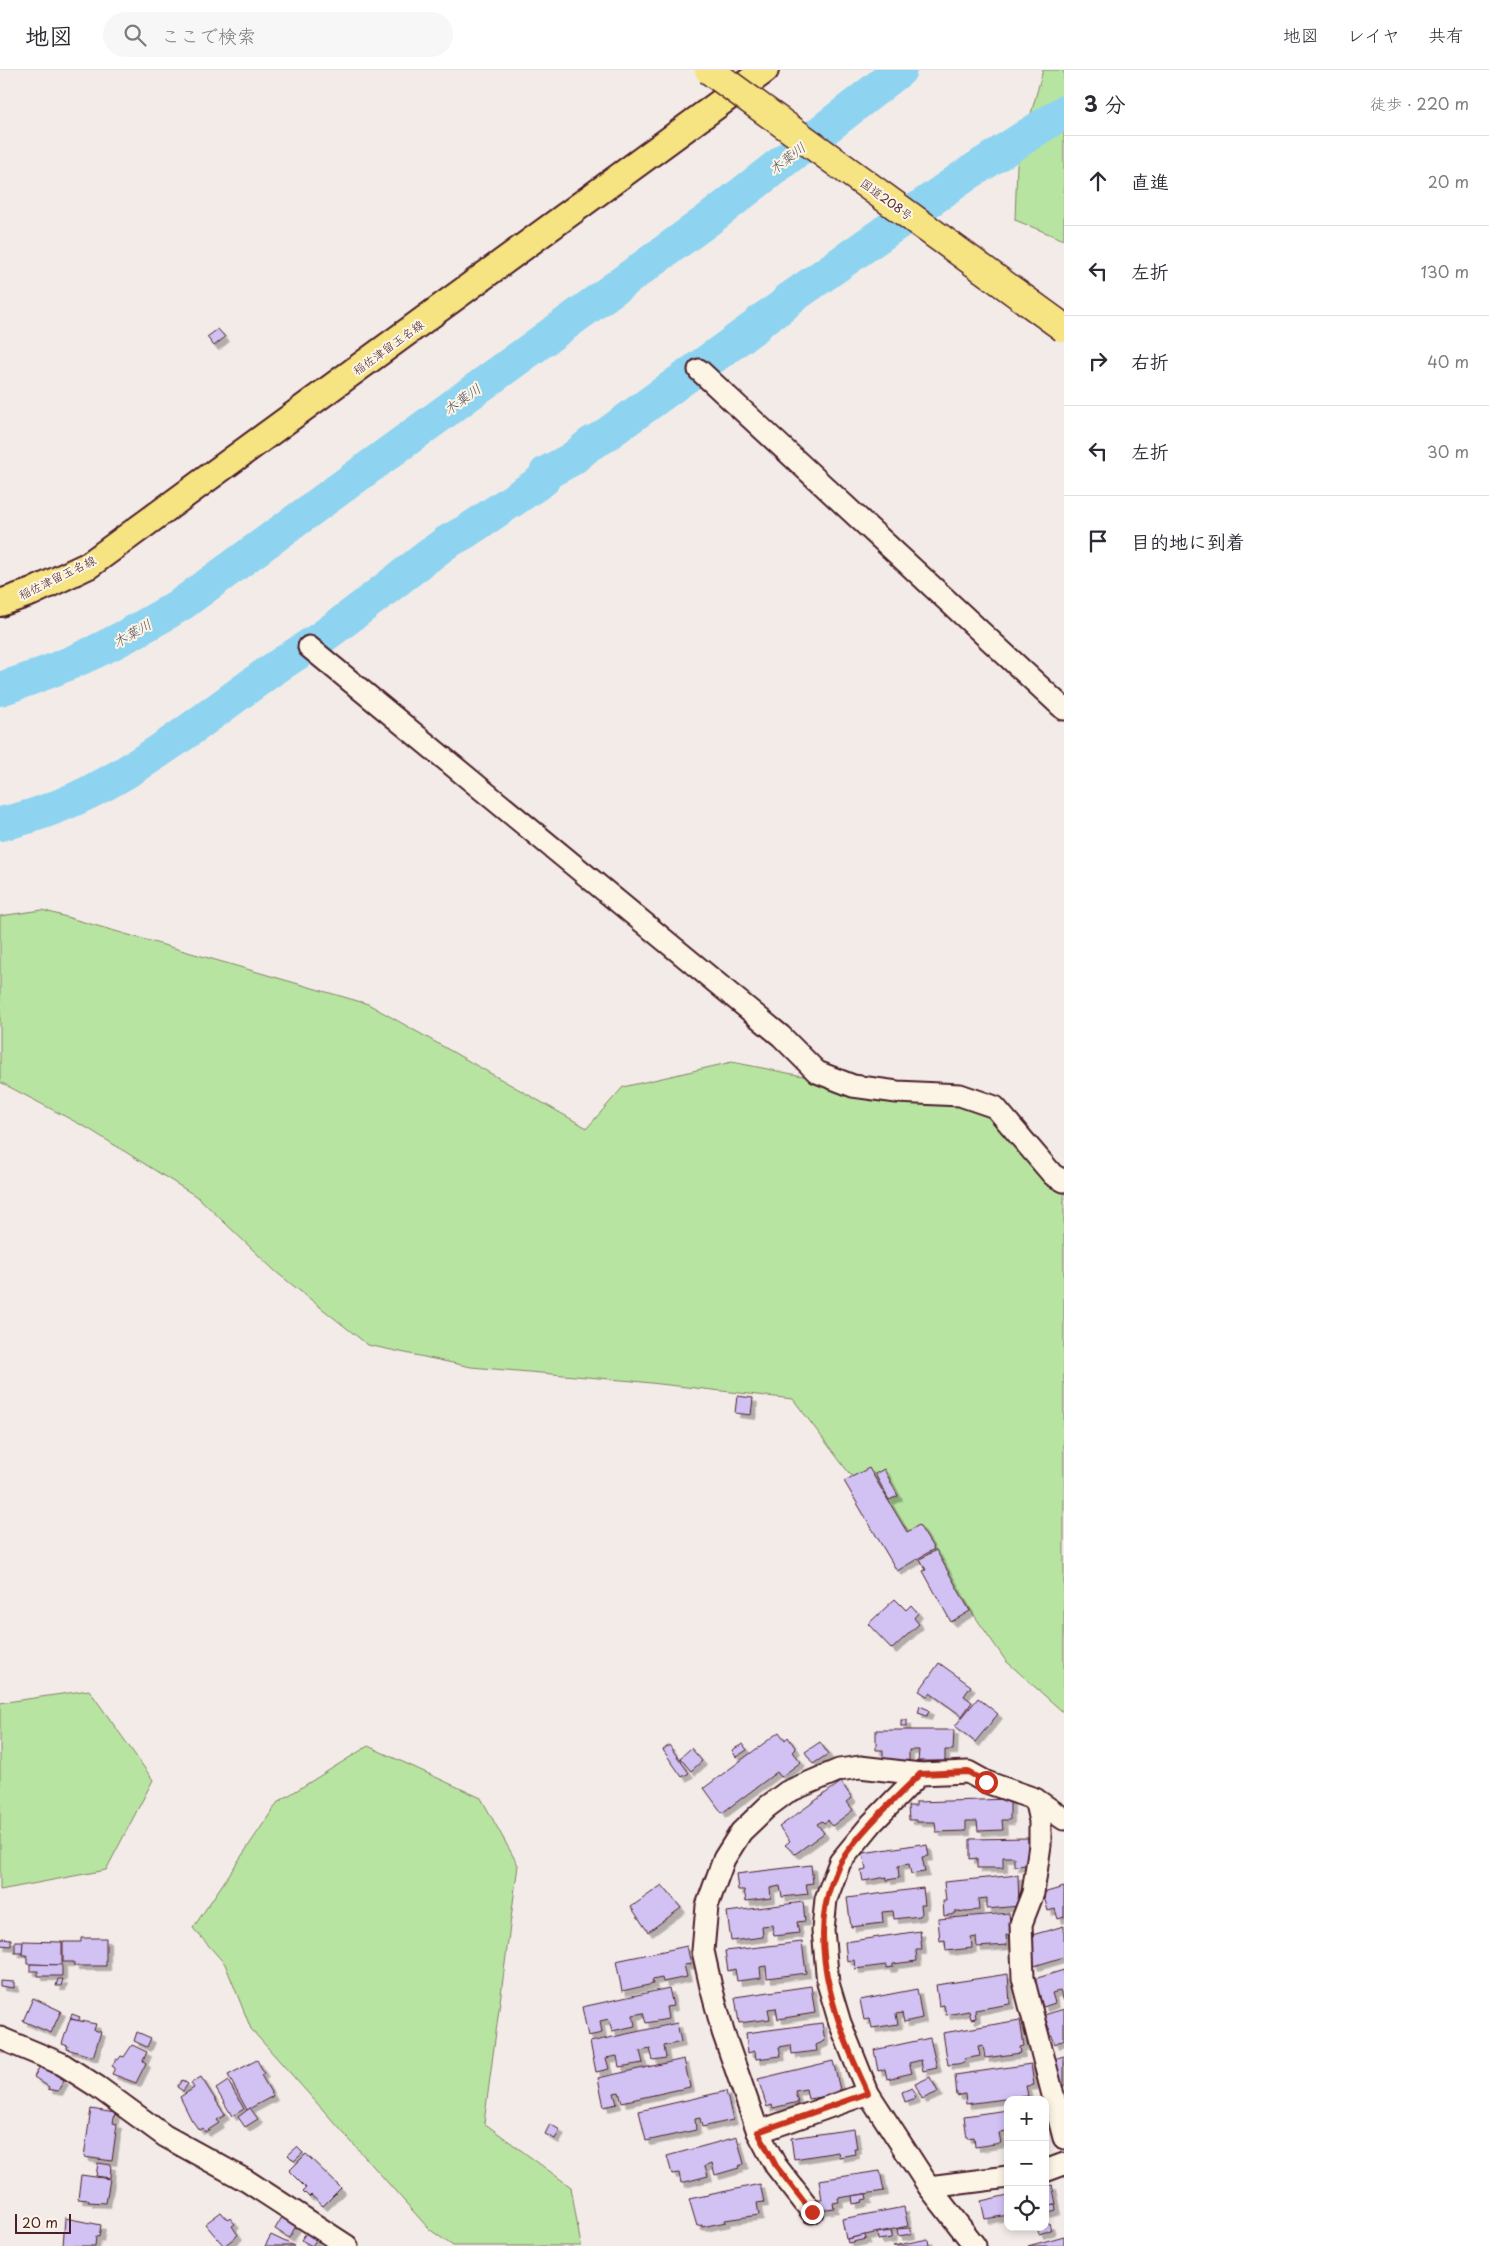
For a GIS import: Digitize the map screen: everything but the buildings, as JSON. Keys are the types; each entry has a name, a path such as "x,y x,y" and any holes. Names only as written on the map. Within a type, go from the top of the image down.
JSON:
{"highway":[{"name":"国道208号","path":"710,70 1064,328"}],"main road":[{"name":"稲佐津留玉名線","path":"0,603 32,592 89,564 765,70"}],"street":[{"path":"699,370 1064,709"},
{"path":"309,646 781,1036 817,1072 853,1086 897,1092 960,1094 995,1107 1053,1175 1064,1181"},
{"path":"812,2212 776,2166 758,2132 723,2032 703,1951 707,1906 724,1859 741,1832 767,1807 787,1792 839,1770 860,1767 920,1774 968,1772 986,1782 1035,1798 1064,1819"},
{"path":"920,1774 872,1823 840,1862 826,1899 823,1930 828,1983 840,2024 868,2093 929,2187 975,2246"},
{"path":"1035,1798 1040,1821 1040,1845 1033,1893 1021,1924 1023,1978 1064,2138"},
{"path":"0,2038 62,2064 98,2087 165,2136 248,2181 347,2246"},
{"path":"758,2132 868,2093"},
{"path":"1049,2170 1064,2164"},
{"path":"929,2187 1004,2178"}],"green space":[{"path":"1043,70 1064,70 1064,240 1015,220 1017,165"},
{"path":"42,910 368,1004 587,1128 623,1087 732,1062 853,1086 995,1107 1064,1181 1064,1713 1006,1661 928,1549 849,1473 793,1399 633,1381 471,1367 368,1345 276,1272 199,1198 89,1129 0,1082 0,916"},
{"path":"89,1690 153,1780 106,1870 0,1890 0,1703"},
{"path":"368,1746 481,1798 518,1865 484,2123 571,2187 581,2246 453,2246 429,2229 251,2029 225,1964 193,1928 278,1802"}],"waterway":[{"name":"木葉川","path":"0,689 49,672 94,652 183,603 712,217 900,70"},
{"path":"0,824 36,814 71,801 104,785 136,766 198,724 266,674 321,638 447,542 467,531 543,480 546,473 572,459 590,444 603,437 763,319 781,308 788,300 966,175 1064,112"}],"route":[{"path":"812,2212 776,2166 758,2132 868,2093 840,2024 828,1983 823,1930 826,1899 840,1862 872,1823 920,1774 968,1772 986,1782"}]}
